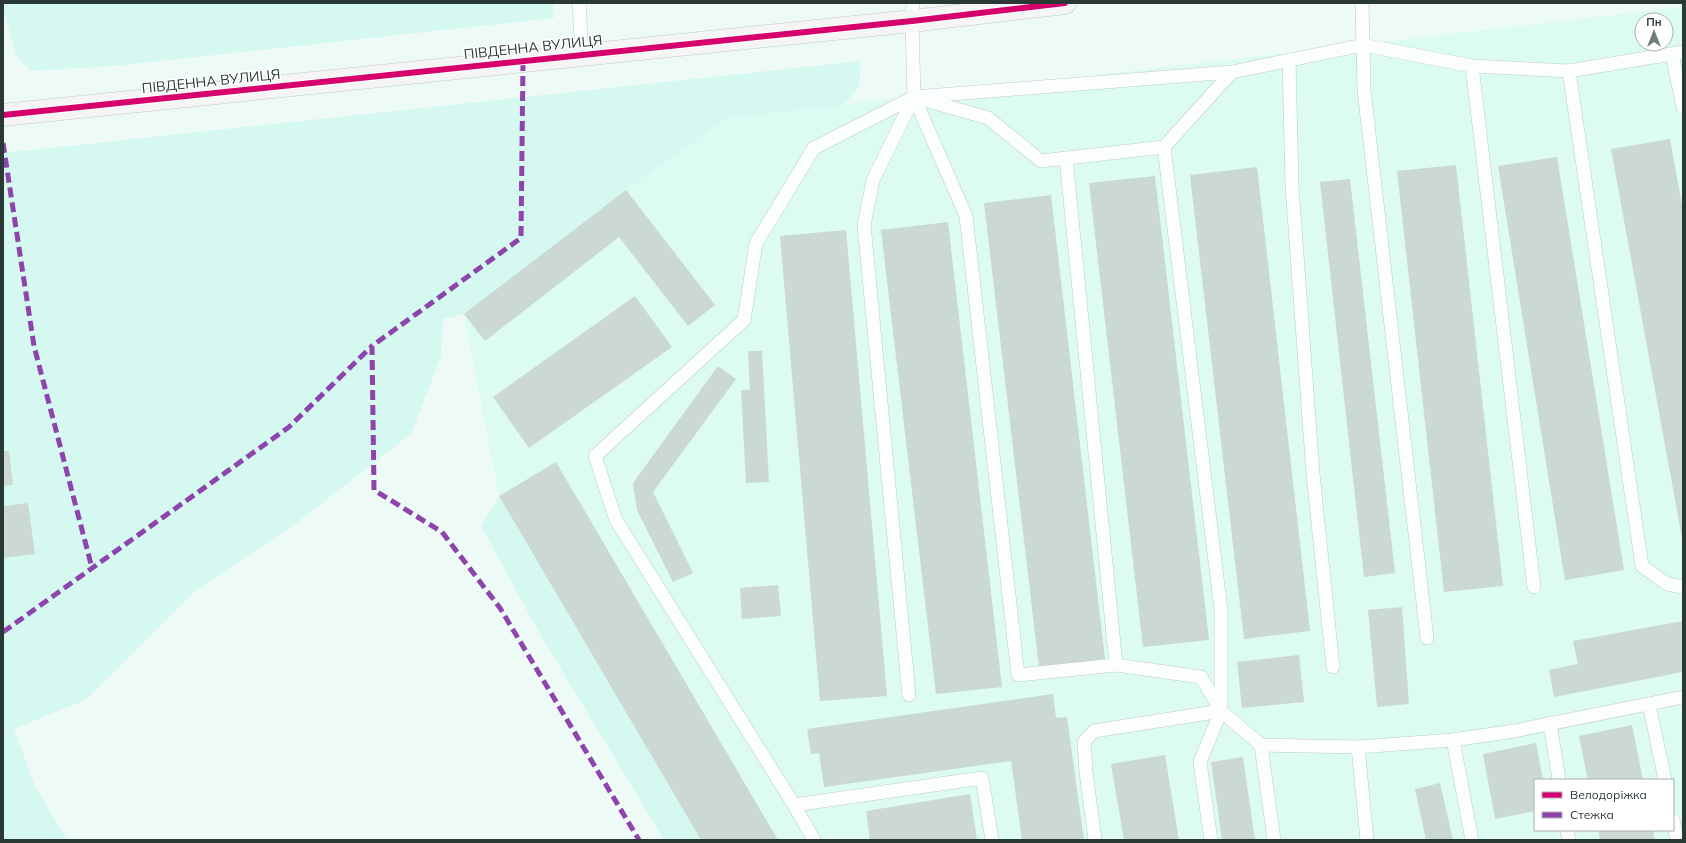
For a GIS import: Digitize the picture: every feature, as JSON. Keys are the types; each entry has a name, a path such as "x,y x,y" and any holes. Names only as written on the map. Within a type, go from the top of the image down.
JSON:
{"street":[{"name":"ПІВДЕННА ВУЛИЦЯ","path":"3,115 582,54 912,12 1065,3"}],"lane":[{"path":"579,3 582,54"},
{"path":"1362,3 1364,90 1426,638"},
{"path":"912,12 914,96 966,216 1018,675 1116,665 1201,677 1221,711 1261,745 1358,748 1453,740 1683,697"},
{"path":"814,840 794,805 616,520 596,456 744,320 756,243 814,148 914,96 1232,72 1363,45 1472,66 1569,71 1677,53 1683,107"},
{"path":"1289,60 1292,186 1313,474 1333,667"},
{"path":"1472,66 1534,588"},
{"path":"1569,71 1642,566 1667,584 1683,587"},
{"path":"914,96 988,118 1041,161 1164,147 1232,72"},
{"path":"909,695 864,225 873,180 914,96"},
{"path":"1164,147 1220,610 1221,711 1200,762 1211,840"},
{"path":"1066,158 1116,665"},
{"path":"1649,704 1665,779"},
{"path":"1095,840 1086,772 1084,742 1094,731 1221,711"},
{"path":"1550,723 1559,779"},
{"path":"1453,740 1472,840"},
{"path":"1261,745 1274,840"},
{"path":"1358,748 1367,840"},
{"path":"794,805 982,778 992,840"},
{"path":"1674,825 1677,840"}],"shaded area":[{"path":"3,3 553,3 554,18 113,66 30,71 16,54 3,9"},
{"path":"1683,7 1683,840 701,840 499,496 464,314 626,190 727,118 1634,13 1634,52 1674,52 1674,12 1640,12"},
{"path":"861,61 859,86 844,105 727,118 626,190 464,314 443,319 441,356 411,434 290,528 193,593 85,700 14,729 34,784 67,840 3,840 3,153"},
{"path":"499,496 701,840 664,840 541,636 481,526"}],"building":[{"path":"1670,139 1683,211 1682,538 1611,149"},
{"path":"1557,157 1624,570 1565,580 1498,166"},
{"path":"1456,165 1503,586 1444,592 1397,171"},
{"path":"1257,167 1310,631 1244,639 1190,175"},
{"path":"1155,176 1209,640 1143,647 1089,183"},
{"path":"1350,179 1395,573 1364,577 1320,182"},
{"path":"626,190 715,305 688,326 619,237 485,341 464,314"},
{"path":"1051,195 1105,659 1039,667 984,203"},
{"path":"948,222 1002,687 936,694 881,230"},
{"path":"846,230 887,696 820,701 780,236"},
{"path":"635,296 672,347 529,448 493,397"},
{"path":"748,351 762,351 769,482 746,483 741,390 750,390"},
{"path":"718,366 736,379 653,492 693,573 673,582 637,510 633,483"},
{"path":"3,451 9,451 13,485 3,486"},
{"path":"556,462 778,840 701,840 499,496"},
{"path":"28,503 35,554 3,558 3,506"},
{"path":"778,585 781,616 742,619 740,588"},
{"path":"1402,607 1409,704 1377,707 1368,610"},
{"path":"1683,621 1683,672 1554,697 1549,670 1578,664 1573,641"},
{"path":"1299,655 1304,702 1242,708 1237,662"},
{"path":"1053,694 1056,718 1067,717 1084,840 1022,840 1011,761 824,787 819,753 811,754 807,729"},
{"path":"1632,725 1643,779 1588,779 1579,736"},
{"path":"1536,743 1543,779 1534,779 1534,811 1495,819 1483,754"},
{"path":"1165,755 1179,840 1124,840 1111,764"},
{"path":"1243,757 1255,840 1222,840 1211,762"},
{"path":"1440,783 1453,840 1426,840 1415,789"},
{"path":"970,794 977,840 870,840 866,811"},
{"path":"1598,831 1653,831 1655,840 1600,840"}],"marked path":[{"path":"523,61 521,238 372,346 374,490 442,532 500,608 639,840"},
{"path":"3,143 34,346 92,568"},
{"path":"3,632 289,427 372,346"}],"cycle path":[{"path":"3,115 912,21 1065,3"}]}
